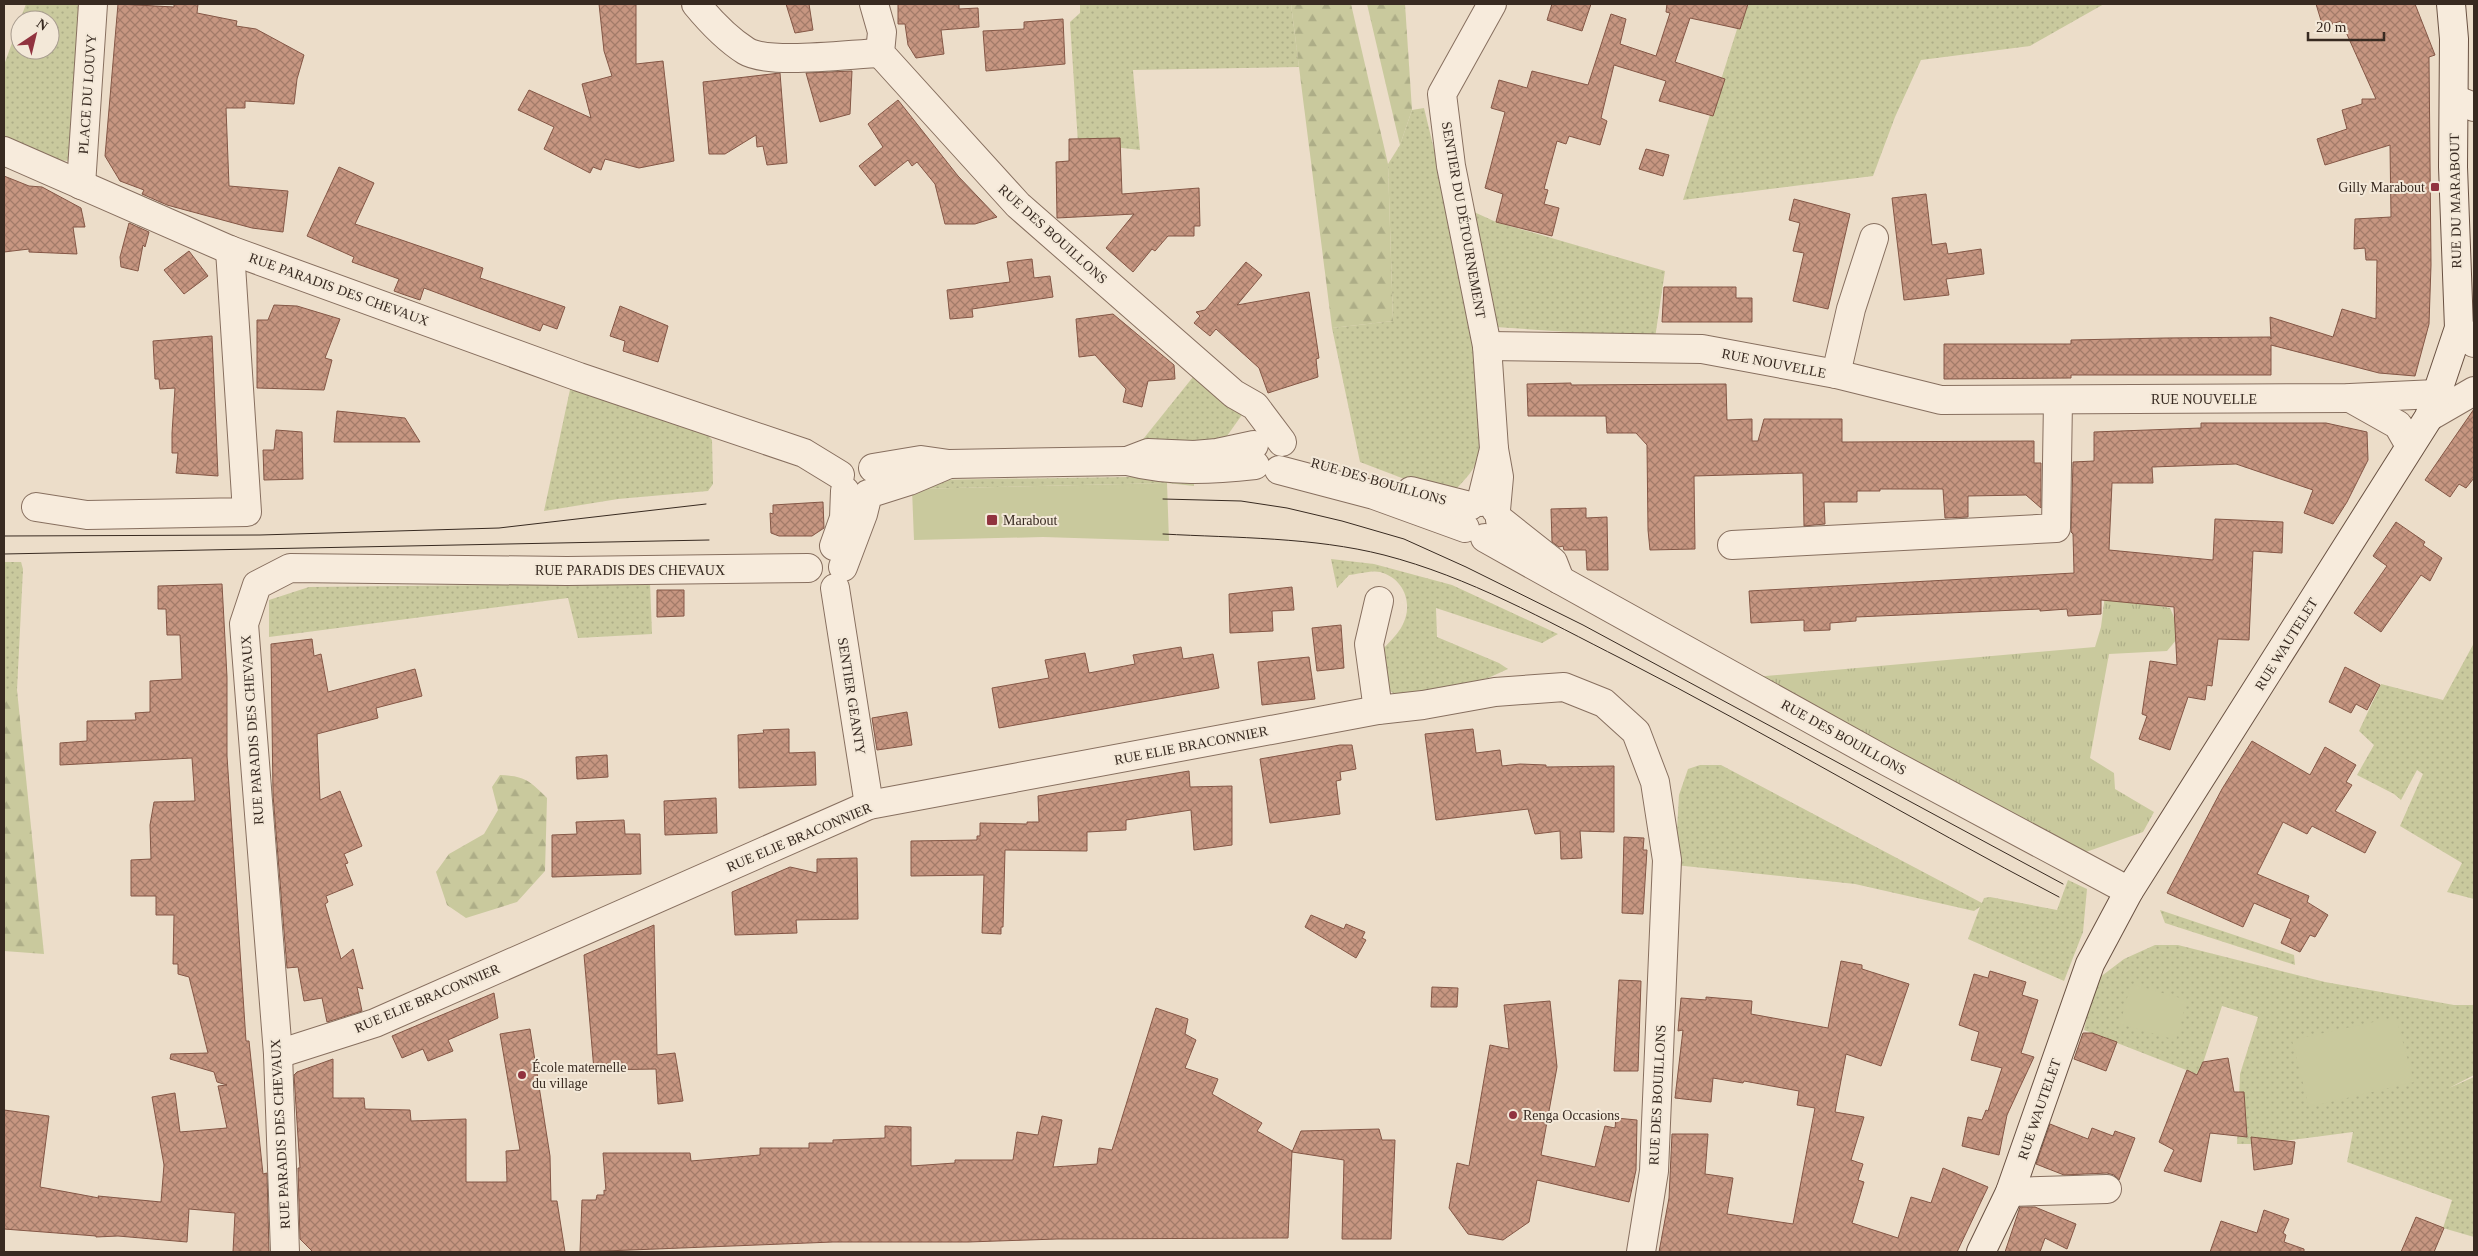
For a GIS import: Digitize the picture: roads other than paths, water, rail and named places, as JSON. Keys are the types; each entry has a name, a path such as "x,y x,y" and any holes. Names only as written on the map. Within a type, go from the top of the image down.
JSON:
{"street":[{"name":"PLACE DU LOUVY","path":"81,185 93,4"},
{"path":"696,4 712,22 748,52 768,58 880,53 882,32 874,4"},
{"name":"SENTIER DU DÉTOURNEMENT","path":"1483,517 1499,477 1494,449 1487,346 1451,166 1442,94 1492,4"},
{"name":"RUE DU MARABOUT","path":"2432,406 2467,335 2453,167 2464,103 2454,39 2451,4"},
{"name":"RUE DES BOUILLONS","path":"880,53 1018,205 1234,394 1270,453 1374,496 1483,517 1560,580 1888,762 2129,891"},
{"name":"RUE PARADIS DES CHEVAUX","path":"4,151 230,250 579,376 804,453 851,487"},
{"path":"1836,374 1851,309 1874,238"},
{"name":"RUE PARADIS DES CHEVAUX","path":"36,507 87,515 247,512 230,250"},
{"name":"RUE NOUVELLE","path":"1487,346 1702,349 1836,374 1941,400 2350,398 2432,406"},
{"path":"2432,406 2474,391"},
{"path":"2350,398 2398,425 2410,446"},
{"path":"1732,544 2056,528 2058,400"},
{"name":"RUE WAUTELET","path":"1981,1252 2010,1192 2090,964 2129,891 2410,446 2432,406"},
{"path":"949,464 909,481 851,487 842,469 851,462 863,461 872,468 921,460 949,464 1127,461 1148,453 1194,456 1217,453 1270,453"},
{"name":"SENTIER GEANTY","path":"851,487 863,514 829,570 869,805"},
{"name":"RUE PARADIS DES CHEVAUX","path":"286,1252 278,1054 244,624 257,585 290,568 567,571 829,570"},
{"path":"1378,710 1369,644 1379,601"},
{"name":"RUE ELIE BRACONNIER","path":"278,1054 375,1023 869,805 1378,710 1424,705 1495,692 1564,687 1604,703 1636,732"},
{"name":"RUE DES BOUILLONS","path":"1636,732 1655,782 1668,860 1654,1172 1641,1252"},
{"path":"2010,1192 2106,1189"}],"tram line":[{"path":"1163,499 1241,501 1287,508 1342,521 1404,539 1466,567 1583,625 2063,884"},
{"path":"4,536 260,535 499,528 706,504"},
{"path":"1163,534 1274,539 1357,549 1415,564 1476,587 1677,688 2059,897"},
{"path":"4,554 709,540"}],"place":[{"name":"Gilly Marabout","path":"2435,187"},
{"name":"Marabout","path":"992,520"},
{"name":"École maternelle du village","path":"522,1075"},
{"name":"Renga Occasions","path":"1513,1115"}]}
